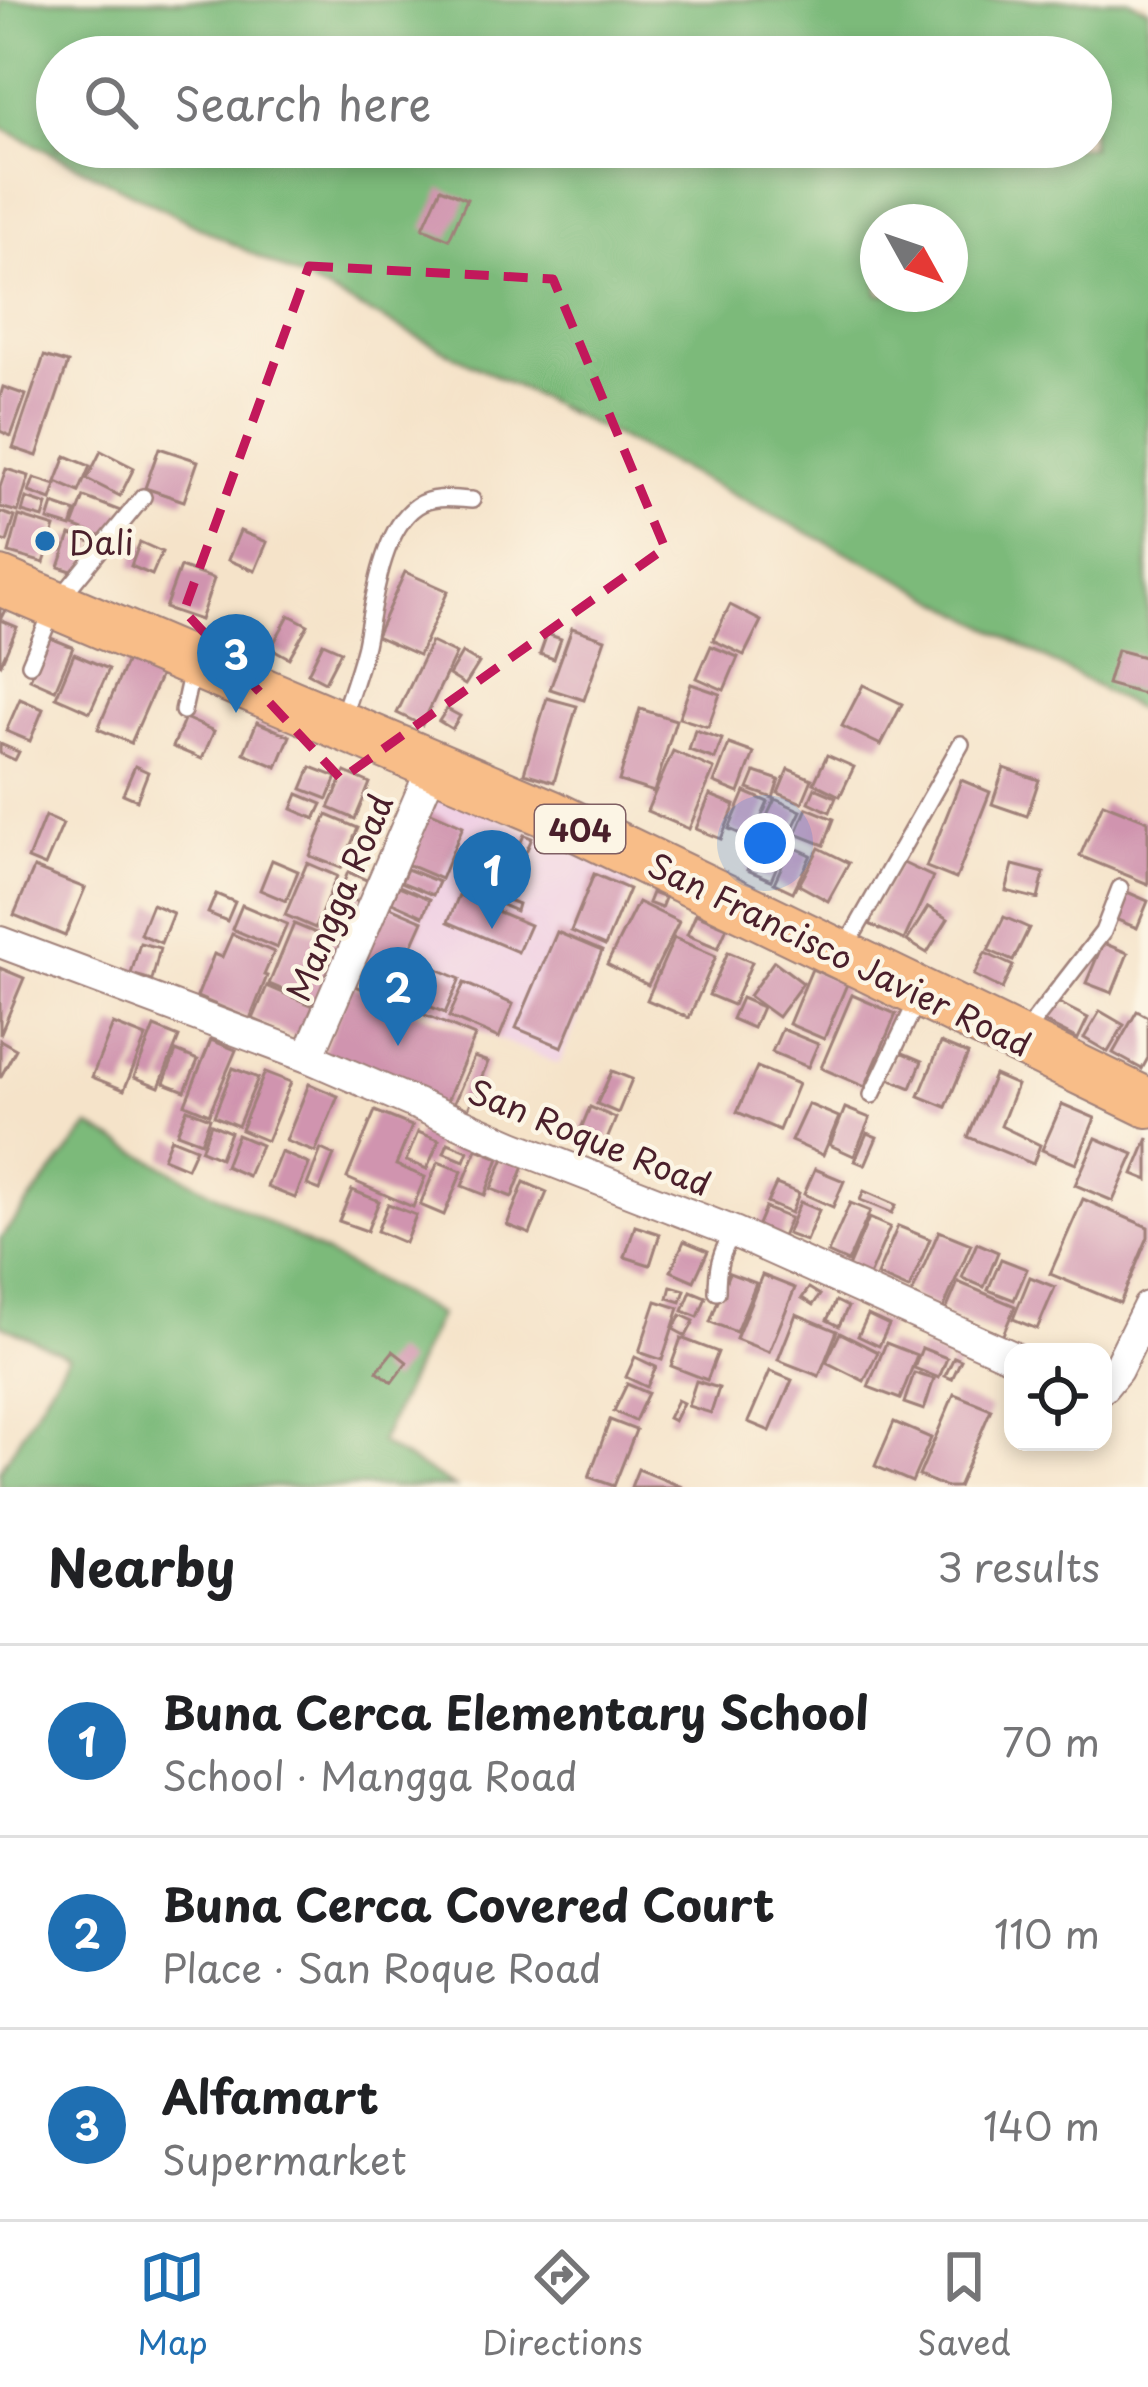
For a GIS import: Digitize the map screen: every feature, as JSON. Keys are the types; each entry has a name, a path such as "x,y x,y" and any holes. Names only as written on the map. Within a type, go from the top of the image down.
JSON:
{"main road":[{"name":"San Francisco Javier Road","path":"0,581 550,814 788,937 841,954 1148,1102"}],"street":[{"name":"Mangga Road","path":"308,1058 434,764"},
{"name":"San Roque Road","path":"0,942 308,1058 513,1146 734,1232 1004,1353"},
{"path":"1112,1376 1148,1307"}],"lane":[{"path":"30,664 55,604 142,497"},
{"path":"340,724 364,648 375,582 398,530 415,506 436,498 472,500"},
{"path":"183,711 194,662"},
{"path":"841,954 961,744"},
{"path":"1019,1040 1103,932 1120,888"},
{"path":"872,1095 921,993"},
{"path":"717,1292 717,1266 734,1232"}],"highlighted area":[{"path":"309,266 553,279 665,548 341,779 184,611"}],"shaded area":[{"path":"432,785 636,881 559,1064 347,977"}],"green space":[{"path":"0,0 1129,0 1148,9 1148,715 906,582 82,168 1112,168 1112,36 36,36 36,145 0,127"},
{"path":"89,1126 439,1315 380,1443 454,1487 0,1487 0,1471 68,1356 0,1324 0,1239"}],"building":[{"path":"441,188 467,199 449,239 423,228"},
{"path":"44,356 68,363 37,456 13,448"},
{"path":"3,387 26,395 11,436 0,431"},
{"path":"159,448 198,461 184,501 145,488"},
{"path":"101,451 134,468 120,496 87,479"},
{"path":"66,456 90,466 79,492 56,482"},
{"path":"6,469 29,476 18,512 0,507"},
{"path":"34,478 56,485 51,500 29,492"},
{"path":"84,497 126,513 115,542 73,526"},
{"path":"26,498 47,505 43,518 22,512"},
{"path":"53,504 76,512 71,527 48,520"},
{"path":"0,512 15,517 7,542 0,540"},
{"path":"19,516 55,527 44,563 9,553"},
{"path":"240,531 267,542 255,571 228,560"},
{"path":"70,535 95,543 84,575 59,567"},
{"path":"140,542 162,552 152,575 131,566"},
{"path":"180,567 214,579 200,620 165,608"},
{"path":"405,572 448,591 419,655 376,636"},
{"path":"730,605 761,621 744,655 713,640"},
{"path":"289,615 308,625 289,658 271,648"},
{"path":"0,620 17,627 0,666"},
{"path":"572,628 605,639 584,700 550,689"},
{"path":"547,634 561,639 554,659 540,654"},
{"path":"48,637 73,647 55,690 30,679"},
{"path":"431,642 456,654 422,725 397,713"},
{"path":"323,643 341,651 325,682 308,673"},
{"path":"711,646 738,657 724,690 697,678"},
{"path":"1117,650 1148,658 1143,694 1107,684"},
{"path":"462,653 479,663 465,685 449,675"},
{"path":"74,654 109,669 90,712 56,697"},
{"path":"128,658 162,672 131,743 98,729"},
{"path":"691,684 720,694 708,727 679,718"},
{"path":"863,685 902,704 881,745 842,726"},
{"path":"547,698 577,706 554,782 524,773"},
{"path":"20,699 43,709 30,741 6,731"},
{"path":"447,709 460,716 452,729 439,721"},
{"path":"640,709 676,720 654,792 619,781"},
{"path":"185,718 214,731 202,759 173,747"},
{"path":"257,722 290,736 277,767 244,753"},
{"path":"695,730 722,739 715,759 689,750"},
{"path":"0,744 19,752 15,760 0,753"},
{"path":"729,744 754,753 739,793 714,783"},
{"path":"673,751 714,769 689,829 647,811"},
{"path":"827,755 854,767 840,796 814,783"},
{"path":"135,766 148,772 137,800 123,794"},
{"path":"311,767 337,777 328,799 302,789"},
{"path":"1004,768 1039,780 1027,816 992,804"},
{"path":"788,769 812,779 802,803 778,793"},
{"path":"345,772 370,783 355,819 329,808"},
{"path":"755,772 779,780 773,798 748,789"},
{"path":"961,780 990,792 956,879 926,867"},
{"path":"815,788 836,797 830,812 809,802"},
{"path":"745,792 768,802 752,839 729,829"},
{"path":"298,794 322,804 315,819 292,809"},
{"path":"710,795 735,805 721,839 696,829"},
{"path":"775,799 801,811 790,834 764,822"},
{"path":"1103,803 1148,821 1148,884 1080,856"},
{"path":"807,808 834,819 824,845 796,834"},
{"path":"429,811 463,826 441,879 406,864"},
{"path":"327,815 358,828 341,868 310,856"},
{"path":"45,816 63,824 45,866 28,859"},
{"path":"764,828 789,838 771,880 747,870"},
{"path":"524,835 532,838 508,894 500,891"},
{"path":"791,846 811,855 793,892 774,883"},
{"path":"819,848 849,863 828,901 799,885"},
{"path":"272,860 298,871 286,901 260,890"},
{"path":"899,861 933,877 904,940 869,924"},
{"path":"307,863 337,876 315,928 285,915"},
{"path":"1013,865 1044,873 1038,899 1006,891"},
{"path":"34,868 85,888 65,936 14,915"},
{"path":"407,869 439,882 433,895 401,882"},
{"path":"348,872 369,881 360,903 339,894"},
{"path":"594,874 629,889 605,946 571,931"},
{"path":"399,886 430,899 423,916 392,902"},
{"path":"483,890 518,904 516,911 481,896"},
{"path":"1127,892 1148,901 1137,928 1115,919"},
{"path":"652,893 665,898 661,908 648,903"},
{"path":"216,894 235,902 227,921 208,913"},
{"path":"459,895 530,925 518,952 448,922"},
{"path":"638,902 679,922 648,985 607,964"},
{"path":"152,904 173,913 161,943 140,934"},
{"path":"383,904 423,921 392,990 352,973"},
{"path":"242,905 287,924 277,948 232,929"},
{"path":"928,907 948,919 927,953 907,941"},
{"path":"324,913 336,918 331,931 318,926"},
{"path":"696,914 727,927 718,948 687,935"},
{"path":"1004,917 1029,928 1013,961 988,950"},
{"path":"294,924 345,945 319,1005 269,984"},
{"path":"557,932 602,951 562,1047 516,1028"},
{"path":"232,934 274,952 250,1019 197,997 214,954 222,957"},
{"path":"674,938 716,956 689,1018 647,1000"},
{"path":"140,943 160,948 152,980 131,974"},
{"path":"1103,943 1128,953 1112,993 1086,983"},
{"path":"728,952 752,962 733,1005 709,995"},
{"path":"985,953 1013,966 1002,989 974,975"},
{"path":"417,960 460,979 445,1013 401,994"},
{"path":"774,961 803,983 778,1017 749,996"},
{"path":"0,968 24,978 0,1035"},
{"path":"812,969 847,984 824,1039 789,1024"},
{"path":"464,983 513,1004 499,1038 449,1017"},
{"path":"351,984 475,1036 444,1108 321,1057"},
{"path":"267,986 316,1007 302,1040 253,1019"},
{"path":"852,995 896,1014 865,1087 821,1068"},
{"path":"741,998 762,1007 753,1028 732,1019"},
{"path":"1055,1001 1088,1018 1078,1039 1044,1022"},
{"path":"1100,1011 1124,1025 1108,1052 1084,1038"},
{"path":"1137,1011 1148,1017 1148,1058 1142,1069 1113,1053"},
{"path":"113,1024 146,1037 124,1090 92,1077"},
{"path":"154,1027 179,1037 159,1087 134,1077"},
{"path":"782,1029 818,1044 808,1067 772,1052"},
{"path":"0,1040 16,1049 0,1078"},
{"path":"211,1040 236,1050 209,1114 185,1104"},
{"path":"941,1043 968,1054 946,1107 919,1096"},
{"path":"176,1051 198,1060 185,1091 164,1083"},
{"path":"898,1051 922,1061 911,1088 886,1078"},
{"path":"474,1057 488,1062 468,1109 454,1103"},
{"path":"757,1067 798,1084 779,1130 737,1112"},
{"path":"233,1068 258,1078 238,1126 214,1116"},
{"path":"612,1071 632,1079 618,1113 597,1104"},
{"path":"265,1072 291,1082 267,1141 241,1130"},
{"path":"994,1075 1017,1085 1001,1126 1040,1145 1033,1164 968,1137"},
{"path":"309,1084 338,1096 315,1152 286,1141"},
{"path":"808,1104 839,1117 823,1155 791,1141"},
{"path":"1062,1104 1095,1118 1076,1164 1042,1150"},
{"path":"590,1107 616,1118 606,1142 580,1131"},
{"path":"845,1108 870,1118 854,1156 830,1145"},
{"path":"187,1109 210,1118 201,1142 177,1133"},
{"path":"375,1111 412,1126 396,1165 425,1177 413,1207 347,1178"},
{"path":"211,1124 230,1132 220,1158 201,1150"},
{"path":"418,1132 439,1140 427,1169 406,1161"},
{"path":"867,1133 877,1137 865,1165 855,1161"},
{"path":"237,1135 261,1145 248,1176 225,1166"},
{"path":"171,1138 196,1148 187,1168 163,1158"},
{"path":"1096,1138 1134,1154 1113,1201 1075,1185"},
{"path":"1148,1138 1148,1180 1133,1174"},
{"path":"448,1143 468,1151 464,1161 444,1153"},
{"path":"321,1149 334,1155 320,1190 307,1185"},
{"path":"477,1149 499,1158 485,1195 462,1186"},
{"path":"281,1152 309,1164 295,1198 267,1187"},
{"path":"504,1158 524,1166 512,1197 491,1189"},
{"path":"438,1162 462,1171 444,1215 420,1205"},
{"path":"815,1169 844,1181 833,1207 804,1194"},
{"path":"524,1182 547,1192 530,1234 507,1225"},
{"path":"776,1184 799,1193 791,1213 767,1203"},
{"path":"352,1190 379,1201 367,1231 339,1221"},
{"path":"864,1191 896,1205 892,1213 860,1200"},
{"path":"1083,1199 1148,1227 1120,1303 1050,1274"},
{"path":"800,1202 819,1210 806,1241 787,1234"},
{"path":"850,1203 870,1211 848,1262 828,1253"},
{"path":"388,1204 416,1215 405,1243 377,1231"},
{"path":"765,1208 790,1218 779,1244 754,1234"},
{"path":"869,1218 890,1227 866,1283 845,1274"},
{"path":"635,1226 660,1234 650,1265 625,1257"},
{"path":"898,1226 930,1239 909,1289 877,1275"},
{"path":"939,1231 971,1244 943,1309 911,1296"},
{"path":"684,1241 708,1251 694,1281 671,1271"},
{"path":"977,1243 998,1252 984,1287 962,1278"},
{"path":"1001,1259 1027,1269 1014,1300 988,1290"},
{"path":"729,1273 756,1283 736,1332 710,1322"},
{"path":"762,1275 795,1288 769,1352 736,1339"},
{"path":"1030,1277 1055,1287 1037,1329 1013,1319"},
{"path":"958,1282 1015,1306 1002,1337 945,1313"},
{"path":"671,1286 685,1290 681,1302 668,1298"},
{"path":"809,1288 820,1295 813,1305 802,1298"},
{"path":"691,1291 706,1297 698,1317 683,1311"},
{"path":"656,1301 679,1308 662,1360 639,1352"},
{"path":"836,1301 848,1307 839,1326 827,1320"},
{"path":"796,1314 837,1331 819,1376 778,1360"},
{"path":"681,1315 694,1321 686,1336 673,1329"},
{"path":"868,1315 889,1325 879,1346 858,1336"},
{"path":"840,1333 878,1352 864,1381 826,1362"},
{"path":"681,1338 718,1352 707,1380 671,1366"},
{"path":"886,1343 917,1355 900,1399 868,1387"},
{"path":"922,1348 947,1358 939,1378 914,1368"},
{"path":"393,1351 407,1362 392,1382 377,1371"},
{"path":"635,1357 656,1367 647,1387 626,1377"},
{"path":"954,1357 961,1360 952,1379 945,1376"},
{"path":"770,1371 792,1380 770,1431 748,1422"},
{"path":"914,1373 934,1379 924,1410 904,1403"},
{"path":"696,1381 719,1388 711,1413 688,1406"},
{"path":"627,1384 648,1393 635,1421 614,1411"},
{"path":"954,1394 991,1409 958,1487 946,1487 919,1476"},
{"path":"677,1400 683,1403 674,1421 668,1418"},
{"path":"610,1420 636,1430 614,1486 589,1477"},
{"path":"894,1422 931,1438 912,1482 875,1466"},
{"path":"638,1469 682,1487 631,1487"}],"place":[{"name":"Dali","path":"45,541"},
{"name":"Alfamart","path":"236,713"},
{"name":"Buna Cerca Elementary School","path":"492,929"},
{"name":"Buna Cerca Covered Court","path":"398,1046"}]}
